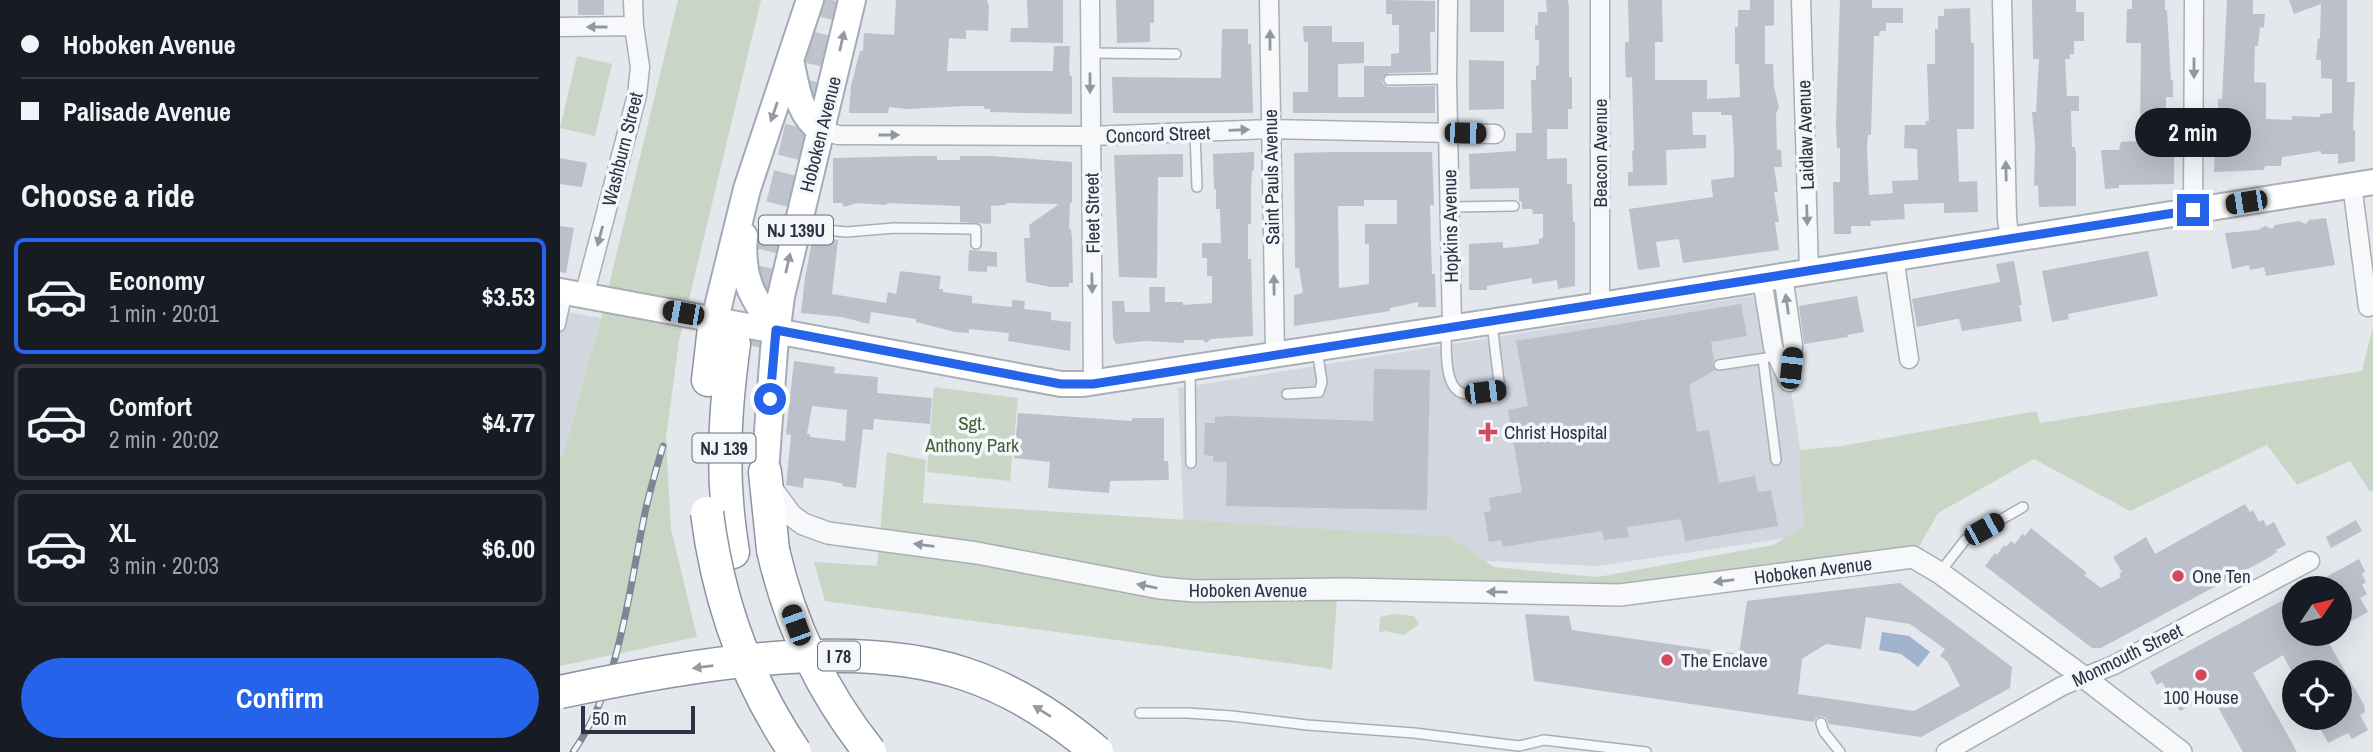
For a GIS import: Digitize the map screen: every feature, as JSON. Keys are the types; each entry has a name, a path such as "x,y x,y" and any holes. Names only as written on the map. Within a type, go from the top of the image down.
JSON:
{"highway":[{"name":"NJ 139U","path":"715,319 705,415 704,470 707,513 718,578 739,646 770,713 795,752"},
{"name":"NJ 139","path":"754,340 727,400 724,460 726,504 753,552 770,617 787,660 813,708 844,752"},
{"name":"NJ 139U","path":"765,472 753,552 791,612 813,664 841,712 870,752"},
{"name":"NJ 139","path":"753,552 746,607 764,657 790,710 816,752"},
{"name":"I 78","path":"560,692 654,674 765,660 848,656 898,660 952,670 992,684 1051,717 1097,752"}],"main road":[{"name":"NJ 139U","path":"715,319 747,189 791,64 810,0"},
{"name":"Hoboken Avenue","path":"765,472 754,340 797,227 852,0"},
{"path":"791,64 802,107 809,120 821,130"},
{"path":"576,294 715,319 754,340 1061,384 1093,384 2362,183"},
{"path":"747,189 742,250 752,297 754,340"}],"street":[{"name":"Washburn Street","path":"576,294 637,95 640,67 633,0"},
{"name":"Fleet Street","path":"1090,0 1093,384"},
{"name":"Saint Pauls Avenue","path":"1269,0 1275,354"},
{"name":"Hopkins Avenue","path":"1447,0 1449,327"},
{"name":"Beacon Avenue","path":"1600,0 1600,305"},
{"name":"Laidlaw Avenue","path":"1801,0 1809,271"},
{"path":"2002,0 2007,219 2010,239"},
{"path":"2193,210 2194,0"},
{"path":"560,27 634,26"},
{"name":"Concord Street","path":"821,130 838,135 1091,136 1270,129 1495,134"},
{"path":"2362,183 2369,301"},
{"path":"1894,257 1909,359"},
{"path":"1773,277 1773,347 1777,356"},
{"name":"Hoboken Avenue","path":"765,472 778,500 791,515 803,524 828,533 956,550 1177,590 1345,589 1620,594 1913,557 1940,573 2085,678 2180,752"},
{"name":"Monmouth Street","path":"1946,752 2062,686 2085,678 2310,561"}],"lane":[{"path":"1090,53 1176,54"},
{"path":"1389,80 1447,79"},
{"path":"1195,132 1197,187"},
{"path":"1450,207 1514,206"},
{"path":"797,227 847,232 894,228 976,229 976,244"},
{"path":"560,326 576,294"},
{"path":"1449,327 1449,374 1454,387 1464,394 1500,390 1492,321"},
{"path":"1287,394 1319,392 1322,382 1317,347"},
{"path":"1719,365 1777,356 1776,460"},
{"path":"1190,368 1191,463"},
{"path":"1940,573 1965,540 2023,507"},
{"path":"1140,713 1232,716 1519,746 1544,740 1646,752"},
{"path":"1821,723 1824,732 1840,752"}],"shaded area":[{"name":"Christ Hospital","path":"1790,290 1803,369 1788,370 1813,534 1597,566 1469,560 1184,531 1178,388"},
{"path":"560,311 601,318 564,452 560,458"}],"green space":[{"path":"678,0 761,0 679,341 666,438 671,529 697,637 560,666 560,458 564,452 601,318"},
{"path":"577,56 612,64 595,136 560,128"},
{"path":"2373,327 2373,490 2370,492 2350,461 2297,485 2267,445 2130,511 2034,459 1938,513 1913,557 1569,600 1337,597 1332,669 825,601 814,562 877,566 887,452 926,460 923,503 1450,537 1494,567 1598,577 1773,545 1804,526 1799,450 1842,446 2037,411 2040,423 2362,371"},
{"name":"Sgt. Anthony Park","path":"934,387 1018,398 1010,481 927,472"},
{"path":"1394,614 1414,616 1419,624 1404,635 1379,632 1380,617"}],"water":[{"path":"1882,632 1909,636 1930,652 1918,667 1901,654 1879,650"}],"building":[{"path":"578,0 604,0 604,15 578,15"},
{"path":"896,0 987,0 988,31 966,30 966,39 949,38 947,71 1053,71 1054,46 1070,46 1072,114 990,112 990,109 984,109 984,106 908,109 889,107 888,113 849,113 851,86 860,51 863,51 864,33 894,35"},
{"path":"1027,0 1063,0 1063,43 1010,42 1011,28 1028,28"},
{"path":"1116,0 1154,0 1154,23 1150,23 1150,42 1117,43"},
{"path":"1386,0 1435,1 1435,32 1430,32 1431,72 1389,73 1382,79 1383,84 1388,87 1435,86 1435,113 1293,113 1293,92 1308,92 1308,42 1304,42 1303,26 1332,26 1332,42 1364,42 1364,63 1338,64 1338,97 1364,97 1364,66 1391,66 1391,54 1399,53 1399,25 1392,25 1392,14 1386,14"},
{"path":"1470,0 1504,0 1504,32 1470,32"},
{"path":"1546,0 1568,0 1569,7 1572,109 1568,109 1568,129 1547,129 1547,159 1567,158 1567,184 1572,184 1575,222 1575,286 1558,289 1557,280 1532,284 1532,278 1487,286 1487,290 1469,290 1469,244 1503,242 1503,248 1539,244 1539,239 1543,238 1543,214 1533,214 1532,209 1522,209 1519,188 1470,189 1469,154 1516,151 1516,133 1532,133 1531,80 1536,80 1536,66 1539,65 1539,40 1535,40 1535,25 1538,25 1538,12 1547,12"},
{"path":"1628,0 1662,0 1663,42 1655,42 1655,80 1707,80 1707,99 1740,97 1739,64 1735,64 1738,10 1750,10 1750,0 1774,0 1774,25 1765,26 1765,64 1773,64 1774,87 1779,107 1776,114 1777,150 1781,150 1782,167 1774,167 1778,192 1774,192 1779,222 1775,222 1779,250 1683,263 1679,239 1656,242 1660,267 1638,270 1629,209 1713,197 1711,180 1734,177 1734,150 1732,115 1721,115 1721,112 1692,112 1693,135 1706,135 1706,148 1666,150 1667,185 1628,186 1628,172 1633,172 1634,151 1632,77 1626,78 1625,57 1625,42 1629,42"},
{"path":"1840,0 1872,0 1872,8 1903,8 1903,23 1886,23 1886,31 1880,31 1879,36 1874,36 1871,135 1868,135 1867,148 1869,195 1893,193 1892,181 1918,180 1917,149 1904,148 1905,125 1926,125 1925,121 1929,121 1927,64 1935,64 1935,29 1938,29 1938,16 1944,16 1944,9 1970,8 1971,43 1974,43 1974,129 1957,129 1959,182 1977,181 1978,212 1944,213 1944,203 1904,204 1905,219 1870,221 1871,226 1851,226 1851,234 1834,234 1833,182 1840,182 1840,148 1837,148 1836,126"},
{"path":"2032,0 2076,0 2076,12 2084,12 2084,41 2074,41 2074,54 2070,54 2070,59 2065,59 2067,96 2079,96 2079,111 2071,111 2072,147 2075,147 2076,156 2076,206 2039,207 2038,185 2034,186 2035,145 2032,112 2036,112 2039,59 2033,59"},
{"path":"2132,0 2165,0 2173,80 2173,97 2166,97 2166,137 2174,137 2174,184 2119,185 2119,188 2105,189 2101,150 2119,150 2121,142 2140,141 2141,43 2126,43 2127,9 2132,9"},
{"path":"2227,0 2253,0 2253,14 2265,14 2264,28 2260,27 2258,46 2255,46 2254,82 2266,83 2266,119 2292,120 2292,116 2320,117 2320,114 2332,113 2332,79 2321,78 2321,60 2316,60 2318,38 2320,39 2321,4 2294,14 2289,0 2347,0 2347,82 2355,82 2355,161 2338,164 2338,154 2321,154 2321,151 2282,157 2281,166 2265,166 2264,170 2214,172 2215,142 2240,143 2241,114 2218,113 2218,99 2222,99"},
{"path":"1222,29 1248,29 1248,44 1251,44 1253,113 1113,113 1112,77 1221,78"},
{"path":"1469,60 1504,61 1504,109 1469,110"},
{"path":"1254,152 1251,224 1248,224 1253,336 1211,339 1206,343 1203,340 1184,340 1184,343 1145,341 1116,344 1113,338 1112,301 1124,301 1125,312 1150,312 1149,287 1165,287 1165,302 1183,302 1183,305 1212,303 1212,276 1207,276 1207,258 1202,258 1202,243 1221,243 1220,209 1216,209 1214,189 1213,154"},
{"path":"1432,152 1434,205 1430,205 1431,245 1436,307 1418,307 1418,302 1390,308 1390,311 1294,326 1294,295 1303,293 1299,268 1295,268 1294,153","holes":["1364,200 1397,200 1397,224 1365,224 1365,244 1369,244 1369,284 1339,288 1338,206 1364,206"]},
{"path":"1183,154 1183,177 1158,177 1157,278 1119,277 1114,155"},
{"path":"937,156 937,160 960,160 960,156 991,156 1072,162 1069,229 1072,239 1073,283 1069,283 1069,287 1051,287 1026,282 1024,238 1030,238 1029,225 1059,204 1007,203 991,206 991,224 960,222 960,206 857,203 844,207 842,203 833,203 833,158"},
{"path":"560,158 587,163 582,187 560,184"},
{"path":"2326,218 2335,265 2266,276 2264,267 2250,270 2249,265 2232,269 2225,233 2258,230 2265,226 2272,229 2275,225 2299,221 2306,224 2309,220"},
{"path":"560,226 574,228 566,273 560,272"},
{"path":"813,236 838,240 832,294 886,303 888,292 896,294 900,271 941,276 939,289 943,289 943,292 972,296 972,303 1012,307 1012,300 1025,301 1024,309 1051,312 1051,320 1071,322 1070,351 1008,341 1009,333 969,329 969,333 955,332 916,322 916,319 871,312 869,324 842,317 801,313"},
{"path":"969,250 997,252 997,267 987,266 987,272 968,271"},
{"path":"2148,251 2158,296 2068,314 2069,319 2052,322 2042,271"},
{"path":"2014,261 2022,305 2019,305 2022,321 1962,331 1959,319 1917,327 1912,299 2000,282 1996,264"},
{"path":"1857,296 1864,332 1804,344 1799,306"},
{"path":"1741,304 1747,336 1711,342 1714,360 1712,365 1715,370 1689,385 1697,432 1709,430 1719,483 1755,476 1758,492 1771,490 1778,526 1685,541 1681,519 1627,527 1629,537 1604,540 1602,531 1503,547 1501,540 1489,542 1484,512 1491,511 1489,498 1522,492 1508,410 1528,406 1516,341"},
{"path":"794,361 835,367 834,373 878,377 877,393 932,398 930,424 874,419 873,430 863,429 856,488 804,478 803,488 786,485 791,435 786,434","holes":["812,406 847,410 845,441 810,437 810,434 807,434"]},
{"path":"1374,369 1430,370 1427,510 1226,506 1227,462 1213,462 1213,456 1204,455 1205,423 1215,423 1215,417 1228,416 1373,421"},
{"path":"1018,413 1132,421 1132,418 1164,418 1164,461 1168,461 1169,480 1110,481 1109,493 1048,488 1050,462 1014,458"},
{"name":"One Ten","path":"2245,504 2250,512 2253,510 2259,522 2263,520 2267,526 2274,522 2286,545 2270,557 2101,648 2092,648 1985,566 2004,545 2006,547 2011,541 2015,544 2022,534 2025,536 2031,528 2087,573 2084,575 2101,588 2121,577 2119,574 2122,572 2113,557 2146,537 2155,554"},
{"path":"2356,520 2362,531 2331,548 2326,537"},
{"path":"2359,559 2365,571 2362,574 2366,582 2362,585 2367,594 2360,598 2368,612 2352,621 2352,576 2328,576"},
{"name":"The Enclave","path":"1900,583 2012,667 2010,688 1921,737 1829,724 1822,716 1814,722 1534,681 1525,614 1569,616 1572,630 1739,654 1747,601","holes":["1866,617 1910,624 1945,649 1940,656 1947,661 1960,686 1914,711 1798,694 1802,659 1826,644 1861,649"]},
{"name":"100 House","path":"2282,600 2282,646 2331,646 2339,660 2286,660 2283,655 2253,673 2282,725 2282,730 2285,730 2297,752 2243,752 2211,695 2180,711 2162,682 2157,685 2150,672"},
{"name":"100 House","path":"2352,684 2364,705 2365,712 2360,715 2368,730 2352,739 2348,733 2328,743 2321,730 2352,730"}],"tunnel":[{"path":"752,346 767,267 832,0"}],"railway":[{"path":"573,752 589,726 613,666 646,508 663,446"}],"place":[{"name":"Christ Hospital","path":"1488,432"},
{"name":"One Ten","path":"2178,576"},
{"name":"The Enclave","path":"1667,660"},
{"name":"100 House","path":"2201,675"}],"route":[{"path":"770,399 776,330 1061,384 1093,384 2193,210"}]}
